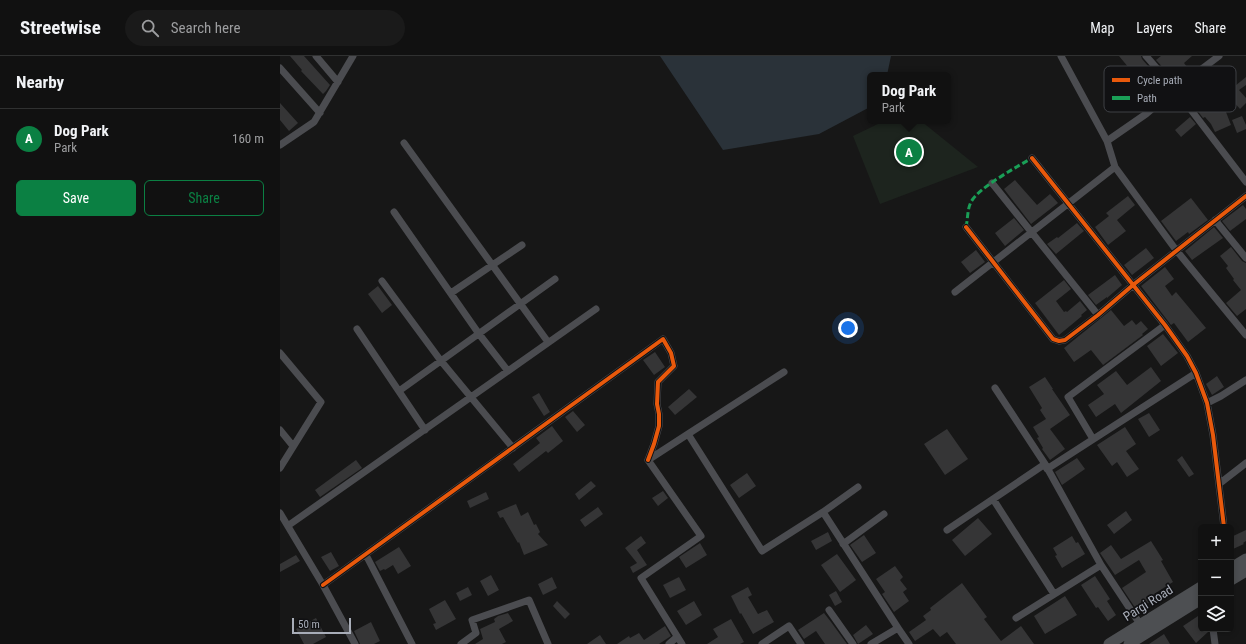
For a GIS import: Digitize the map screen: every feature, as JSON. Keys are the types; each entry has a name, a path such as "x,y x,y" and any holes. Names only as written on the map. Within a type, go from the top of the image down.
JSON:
{"main road":[{"path":"1234,563 1246,559"},
{"path":"1234,578 1246,571"},
{"name":"Pargi Road","path":"1110,644 1198,589"},
{"name":"Pargi Road","path":"1129,644 1198,601"}],"street":[{"path":"316,56 338,82"},
{"path":"280,145 314,122 354,56"},
{"path":"1061,56 1107,141 1114,167 1176,250 1246,335"},
{"path":"1146,56 1155,66"},
{"path":"1206,66 1219,56"},
{"path":"280,68 320,113"},
{"path":"1107,141 1148,112"},
{"path":"1193,112 1246,182"},
{"path":"404,143 548,342"},
{"path":"1032,158 1165,325 1187,356 1196,373 1206,403 1213,435 1224,524"},
{"path":"955,292 994,263 1114,167"},
{"path":"992,183 1098,315"},
{"path":"966,227 1053,339 1059,341 1065,340 1098,315 1176,250 1246,196"},
{"path":"394,212 479,334 508,371"},
{"path":"1215,220 1246,258"},
{"path":"451,293 522,245"},
{"path":"399,391 555,279"},
{"path":"382,281 441,361 513,448"},
{"path":"289,525 472,398 596,309"},
{"path":"1093,439 1068,397 1165,325"},
{"path":"357,329 425,430"},
{"path":"323,585 663,339 671,353 674,366 658,382 657,404 659,426 648,460"},
{"path":"280,353 321,402 280,468"},
{"path":"648,460 784,372"},
{"path":"947,530 993,499 1093,439 1196,373"},
{"path":"1206,403 1221,396 1246,380"},
{"path":"995,388 1046,466 1101,565 1140,624"},
{"path":"280,430 293,446"},
{"path":"688,434 762,551 823,512 858,487"},
{"path":"648,460 701,536 641,578 682,644"},
{"path":"1219,484 1246,463"},
{"path":"993,499 1054,594"},
{"path":"280,512 289,525 355,644"},
{"path":"823,512 909,644"},
{"path":"843,544 884,514"},
{"path":"366,555 412,644"},
{"path":"1016,618 1101,565"},
{"path":"461,644 476,633 472,620 529,600 548,644"},
{"path":"829,610 853,644"},
{"path":"762,644 789,626 801,644"},
{"path":"871,644 898,628"},
{"path":"1213,632 1215,644"},
{"path":"669,644 678,637"}],"shaded area":[{"path":"660,56 891,56 888,72 867,72 867,109 819,134 723,150"},
{"path":"878,124 925,124 978,167 880,204 853,136"}],"building":[{"path":"290,56 304,56 330,85 323,94 301,71 302,70"},
{"path":"1119,56 1141,56 1148,66 1127,66"},
{"path":"1161,56 1192,56 1184,63 1186,66 1161,66 1156,60"},
{"path":"1246,77 1246,85 1239,90 1246,98 1246,103 1240,109 1236,104 1236,85"},
{"path":"280,103 298,123 289,131 280,120"},
{"path":"1198,112 1226,112 1231,125 1215,132 1205,117 1203,118"},
{"path":"1242,116 1246,129 1237,133 1232,120"},
{"path":"1190,117 1196,124 1181,137 1175,130"},
{"path":"1015,180 1037,205 1050,194 1058,203 1031,224 1004,189"},
{"path":"1128,196 1135,205 1117,220 1126,231 1108,245 1095,227 1109,216 1106,213"},
{"path":"1191,198 1208,220 1189,234 1188,232 1176,241 1161,221"},
{"path":"1243,205 1246,209 1246,219 1230,231 1222,221"},
{"path":"1014,218 1024,230 1005,246 995,233"},
{"path":"1077,223 1084,231 1056,254 1047,244 1057,237 1058,238"},
{"path":"1214,227 1223,238 1192,260 1185,251"},
{"path":"1231,247 1242,261 1246,263 1246,309 1237,316 1226,303 1241,290 1226,268 1228,266 1220,256"},
{"path":"1146,248 1154,258 1132,275 1124,265"},
{"path":"976,250 985,262 970,273 961,262"},
{"path":"1165,267 1174,279 1165,286 1172,296 1176,292 1206,328 1188,342 1174,323 1171,325 1141,286"},
{"path":"1115,275 1122,285 1096,305 1088,295"},
{"path":"1064,280 1071,289 1056,301 1064,312 1067,312 1080,301 1087,310 1059,335 1035,303"},
{"path":"378,286 392,305 382,313 368,294"},
{"path":"1111,310 1124,326 1132,320 1136,325 1141,321 1148,329 1142,334 1143,335 1103,365 1091,350 1074,362 1064,348"},
{"path":"1163,334 1178,353 1161,366 1147,346"},
{"path":"655,352 665,367 654,375 643,360"},
{"path":"1151,367 1161,381 1121,413 1115,404 1096,417 1088,405 1104,394 1097,385 1116,371 1127,385"},
{"path":"1217,376 1224,387 1212,395 1206,384"},
{"path":"1045,377 1070,415 1050,429 1065,449 1050,460 1042,449 1043,448 1037,438 1039,437 1033,427 1046,419 1040,410 1042,408 1029,387"},
{"path":"689,389 697,397 675,415 668,407"},
{"path":"539,393 550,412 544,416 532,397"},
{"path":"573,411 585,425 577,432 565,417"},
{"path":"1149,413 1160,430 1149,437 1138,419"},
{"path":"552,426 563,441 548,453 546,451 519,472 513,464 540,443 536,438"},
{"path":"1125,427 1136,444 1126,451 1139,469 1127,477 1117,462 1112,466 1097,445"},
{"path":"947,429 968,459 945,475 924,444"},
{"path":"1182,456 1194,474 1189,477 1177,460"},
{"path":"1077,458 1085,469 1062,485 1055,472"},
{"path":"356,460 362,468 320,497 315,490"},
{"path":"747,473 756,486 739,498 730,485"},
{"path":"591,481 596,486 579,500 575,494"},
{"path":"663,491 668,498 658,506 652,498"},
{"path":"486,492 489,499 470,508 467,501"},
{"path":"516,504 521,516 528,512 534,525 536,524 540,532 538,534 548,545 524,555 519,542 518,543 503,517 500,518 497,512"},
{"path":"598,507 603,514 585,527 580,520"},
{"path":"1126,511 1132,520 1114,534 1107,525"},
{"path":"978,518 992,534 965,556 952,540"},
{"path":"1246,530 1246,541 1243,543 1244,544 1234,549 1234,536"},
{"path":"828,532 832,541 816,550 811,541"},
{"path":"864,535 876,553 862,562 850,545"},
{"path":"641,536 646,543 637,550 647,565 633,573 630,567 637,563 625,548"},
{"path":"1072,536 1076,543 1078,542 1085,554 1062,568 1055,556 1057,555 1053,548"},
{"path":"1151,541 1163,560 1161,561 1173,582 1154,594 1157,599 1136,609 1122,588 1146,572 1139,560 1115,575 1100,553 1111,545 1121,559"},
{"path":"700,543 707,555 686,568 679,557"},
{"path":"399,547 411,566 398,574 393,565 380,571 375,562"},
{"path":"331,552 339,566 330,571 321,557"},
{"path":"837,554 856,580 840,592 821,565"},
{"path":"296,555 300,561 280,572 280,564"},
{"path":"895,566 903,577 900,580 907,589 903,592 909,601 894,612 882,594 885,592 876,579"},
{"path":"491,575 499,590 488,596 480,581"},
{"path":"1095,576 1110,599 1107,601 1116,615 1108,621 1098,607 1096,608 1081,585"},
{"path":"552,577 557,588 543,595 538,584"},
{"path":"679,577 686,590 670,598 663,585"},
{"path":"962,583 987,617 984,619 1001,641 1021,626 1034,644 956,644 947,632 940,637 933,629 915,641 909,632 926,620 923,616 931,610 930,608"},
{"path":"468,587 472,595 460,601 456,593"},
{"path":"748,587 752,595 748,597 758,614 767,610 774,622 753,634 741,613 740,614 731,596"},
{"path":"836,591 842,602 835,606 829,595"},
{"path":"1065,596 1077,615 1045,634 1034,616"},
{"path":"445,600 456,619 436,630 433,624 436,623 429,609"},
{"path":"557,601 570,614 565,619 553,606"},
{"path":"694,601 702,615 686,625 677,611"},
{"path":"508,613 513,621 499,629 506,642 502,644 475,644 483,639 480,629 495,622 494,619 498,616"},
{"path":"824,613 847,644 825,644 816,631 804,639 798,630"},
{"path":"1198,616 1198,632 1208,632 1196,643 1183,626"},
{"path":"316,618 326,637 313,644 304,644 296,629"},
{"path":"731,619 744,642 740,644 707,644 718,637 713,629"},
{"path":"371,622 380,641 374,644 360,644 354,631"},
{"path":"866,625 873,634 858,644 853,635"},
{"path":"665,626 671,636 659,644 617,644 629,636 630,638 639,633 644,640"},
{"path":"1164,634 1170,644 1149,644"},
{"path":"600,635 606,644 587,644"}],"marked path":[{"path":"966,227 968,211 975,196 990,184 1032,158"}],"cycle path":[{"path":"1032,158 1165,325 1187,356 1196,373 1207,403 1213,435 1224,524"},
{"path":"966,227 1053,339 1059,341 1065,340 1098,315 1133,285 1246,196"},
{"path":"323,585 663,339 671,353 674,366 658,382 657,404 659,426 648,460"}],"place":[{"name":"Dog Park","path":"909,152"}]}
